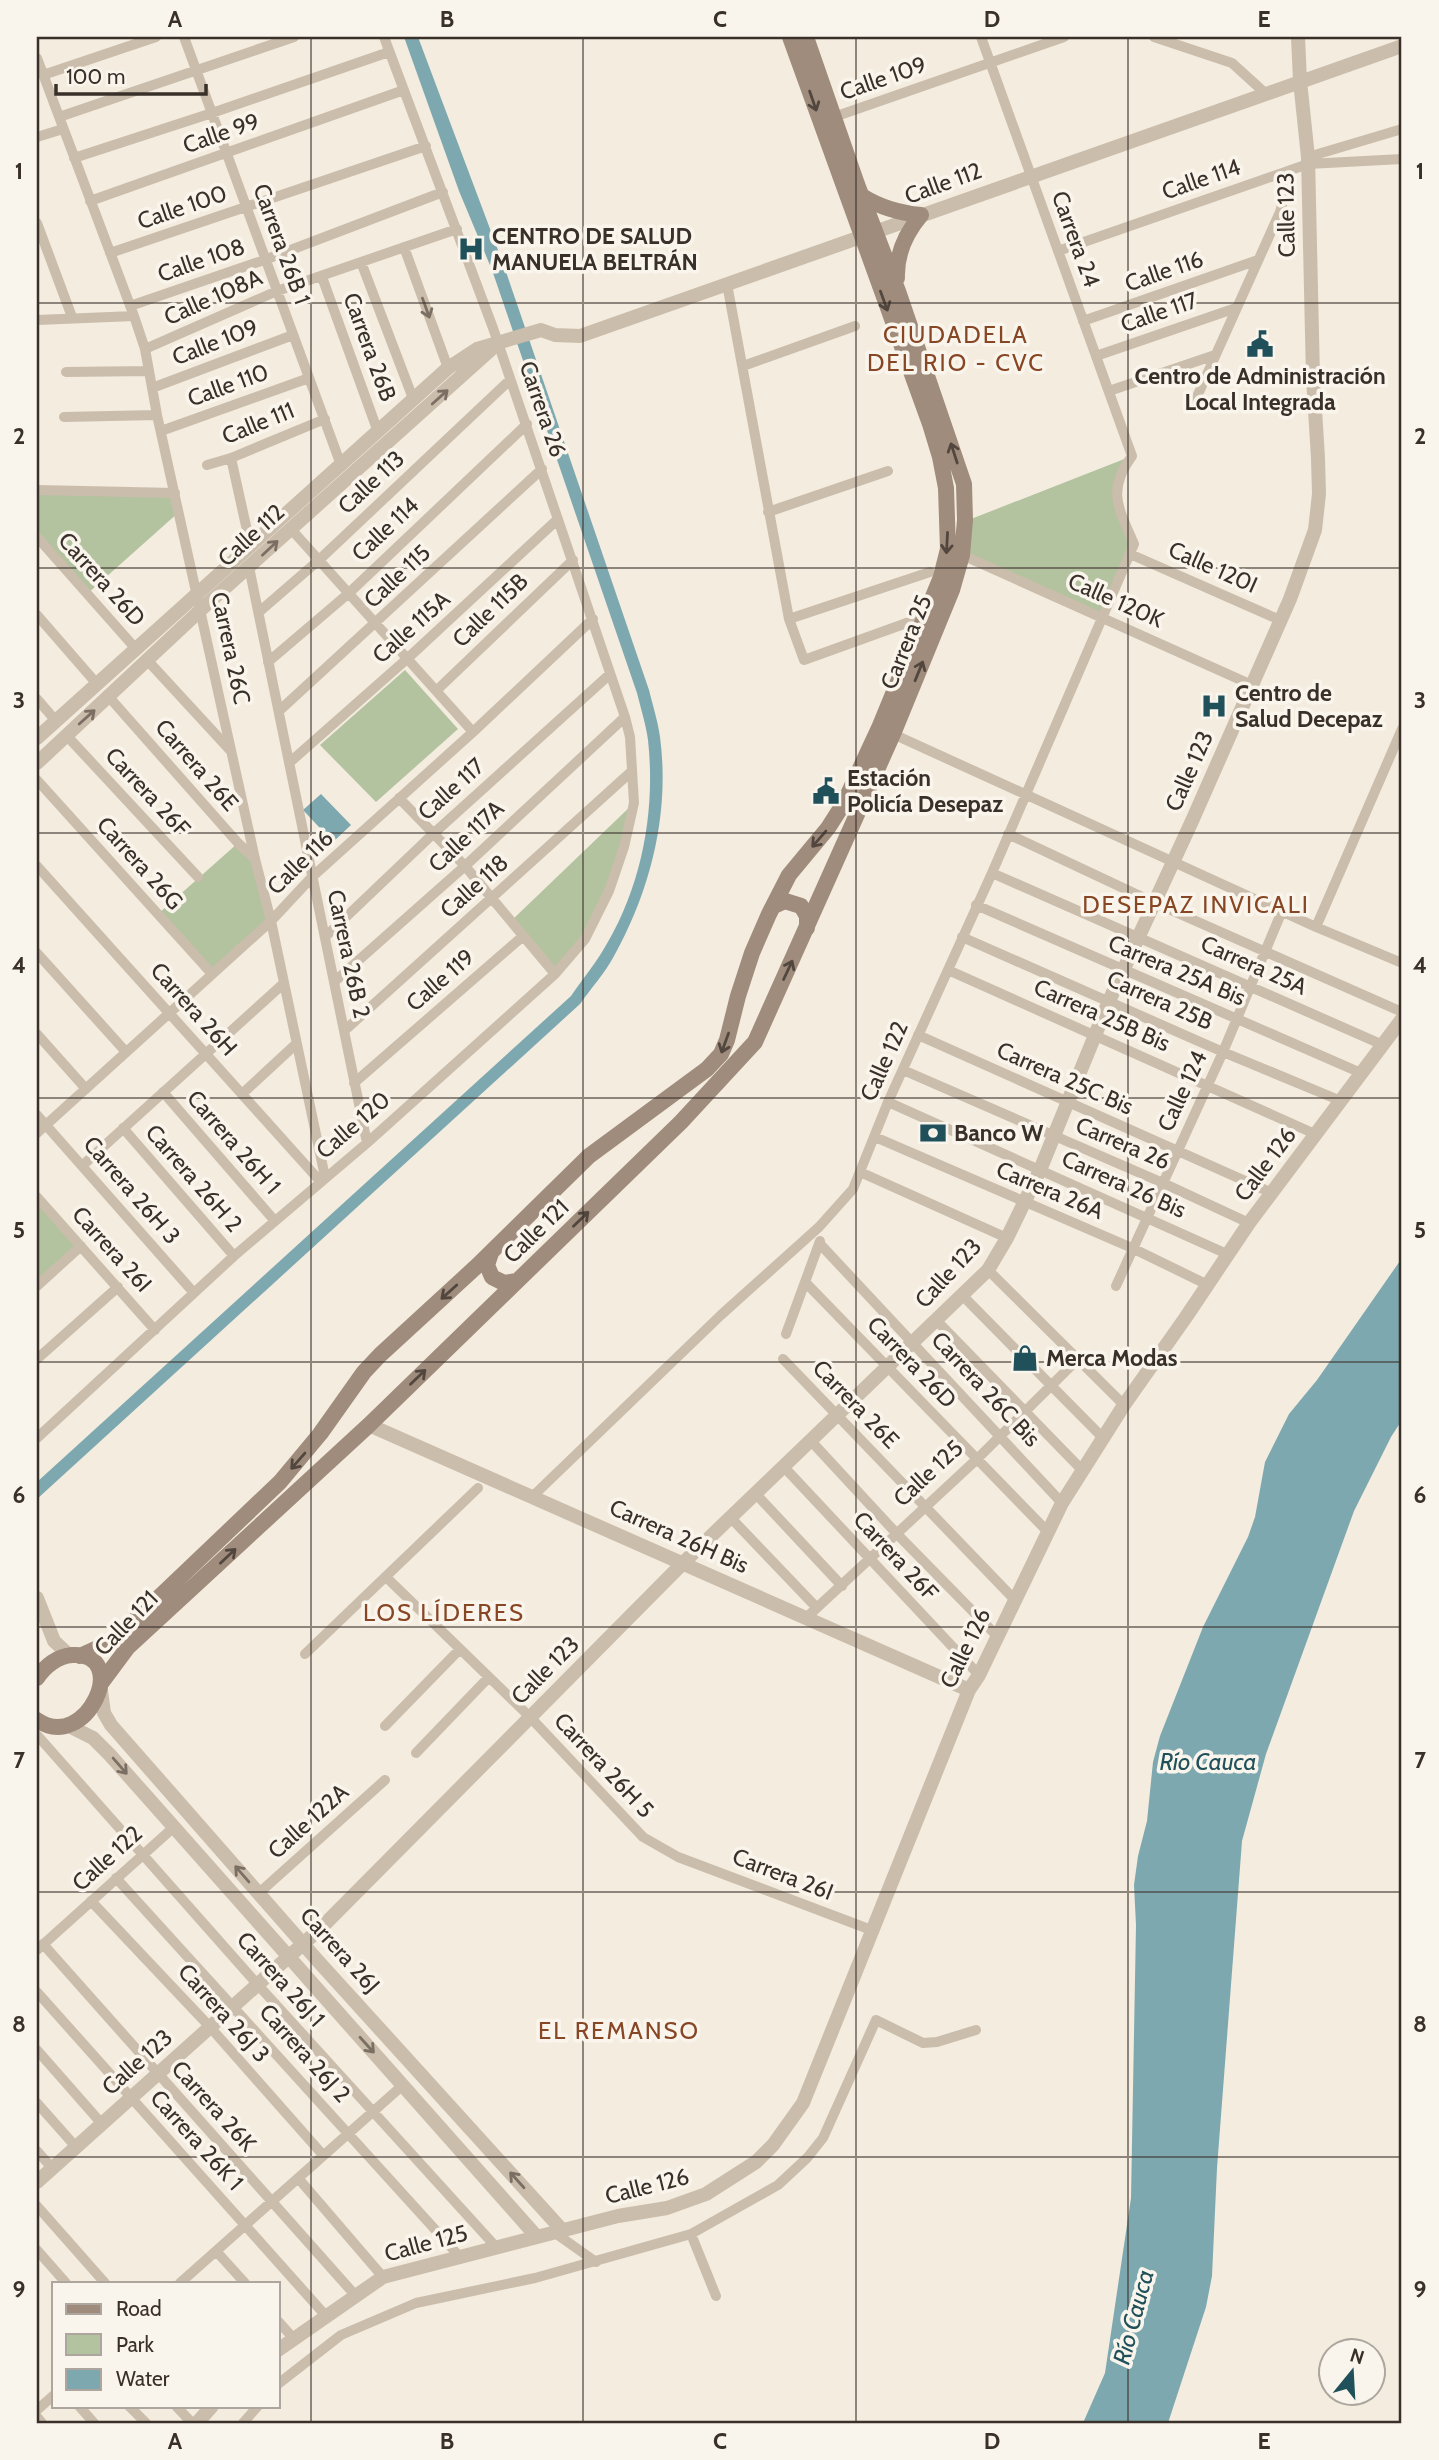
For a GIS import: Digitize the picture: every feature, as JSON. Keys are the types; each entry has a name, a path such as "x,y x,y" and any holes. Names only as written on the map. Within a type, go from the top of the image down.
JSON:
{"main road":[{"name":"Carrera 25","path":"790,37 868,234 930,424 946,488 948,549 941,577 886,731"},
{"name":"Carrera 25","path":"806,37 862,196 868,234 898,290 964,484 962,555 952,590 886,731"},
{"path":"862,196 903,214 921,215"},
{"path":"898,290 898,257 903,241 921,215"},
{"name":"Calle 121","path":"37,1678 48,1666 100,1649 113,1641 270,1491 313,1443 348,1393 380,1355 491,1253 589,1156 707,1069 721,1054 752,953 789,875 828,828 886,731"},
{"name":"Calle 121","path":"63,1726 90,1710 101,1686 128,1647 369,1424 681,1122 755,1042 807,928 886,731"},
{"path":"774,906 785,901 801,906 807,916 807,928"},
{"path":"491,1253 487,1265 492,1277 504,1283 517,1281"},
{"path":"75,1656 88,1658 97,1665 101,1686"},
{"path":"37,1720 47,1726 63,1726"},
{"path":"37,1734 63,1726"}],"street":[{"path":"43,75 156,37"},
{"name":"Carrera 26B 1","path":"184,37 341,465"},
{"path":"59,117 294,37"},
{"name":"Carrera 26","path":"384,37 502,343 510,380 625,717 630,737 634,803"},
{"name":"Carrera 24","path":"981,37 1132,456 1121,471 1116,487 1117,504 1132,549"},
{"name":"Calle 109","path":"834,117 1064,37"},
{"path":"1154,37 1232,63 1265,93"},
{"name":"Calle 123","path":"37,2182 323,1926 682,1563 988,1270 1007,1238 1040,1170 1109,1001 1252,685 1308,554 1315,530 1319,494 1313,377 1308,161 1298,37"},
{"name":"Calle 112","path":"37,738 448,368 477,349 541,330 555,335 580,336 1402,46"},
{"path":"74,158 389,52"},
{"name":"Carrera 26C","path":"37,58 145,349 157,415 271,920 323,1179"},
{"name":"Calle 99","path":"90,201 404,90"},
{"path":"37,137 63,129"},
{"name":"Calle 114","path":"1058,251 1402,129"},
{"name":"Calle 100","path":"110,253 426,146"},
{"name":"Calle 114","path":"1308,161 1402,159"},
{"path":"1195,401 1280,212 1285,194 1285,172"},
{"name":"Calle 108","path":"37,320 132,311 443,192"},
{"path":"37,223 72,317"},
{"name":"Calle 108A","path":"145,349 277,291 457,229"},
{"path":"404,247 448,368"},
{"name":"Calle 116","path":"1083,321 1258,260"},
{"path":"361,262 414,401"},
{"name":"Carrera 26B","path":"322,276 378,432"},
{"path":"727,284 789,619 803,660 926,616"},
{"name":"Calle 117","path":"1096,356 1236,308"},
{"path":"743,366 855,326"},
{"name":"Calle 109","path":"152,388 293,335"},
{"name":"Calle 112","path":"37,763 201,610 502,343"},
{"path":"1109,391 1215,355"},
{"path":"66,372 149,370"},
{"name":"Calle 110","path":"161,431 309,378"},
{"name":"Calle 113","path":"258,612 319,560 510,380"},
{"path":"64,417 157,415"},
{"name":"Calle 111","path":"207,465 231,458 325,419"},
{"name":"Calle 114","path":"268,662 349,593 527,424"},
{"path":"231,458 250,544"},
{"name":"Calle 115","path":"279,711 542,469"},
{"path":"768,512 888,471"},
{"path":"37,490 175,493"},
{"name":"Calle 115A","path":"289,763 408,658 558,519"},
{"path":"291,529 473,732"},
{"name":"Carrera 26D","path":"37,537 136,649"},
{"name":"Calle 120I","path":"1132,549 1280,620"},
{"name":"Calle 122","path":"533,1496 721,1315 819,1227 853,1189 888,1102 992,873 1132,549"},
{"name":"Calle 120K","path":"962,555 1252,685"},
{"name":"Calle 115B","path":"437,690 573,560"},
{"name":"Carrera 26B 2","path":"249,567 367,1143"},
{"path":"789,619 930,572"},
{"path":"37,615 97,684"},
{"name":"Calle 116","path":"37,1133 271,920 312,877 593,619"},
{"path":"148,661 232,752"},
{"name":"Calle 117","path":"325,937 433,834 609,676"},
{"name":"Carrera 26E","path":"109,697 237,843 256,859"},
{"path":"37,699 56,721"},
{"name":"Calle 117A","path":"334,982 465,866 625,717"},
{"path":"1316,927 1402,729"},
{"path":"886,731 1316,927 1402,963"},
{"name":"Carrera 26F","path":"67,736 198,877"},
{"name":"Calle 118","path":"344,1031 632,771"},
{"name":"Carrera 26G","path":"37,780 212,974"},
{"path":"399,798 465,866 555,974"},
{"name":"Calle 120","path":"37,1438 274,1220 367,1143 555,974 586,939 610,891 634,803"},
{"path":"1007,834 1265,953 1402,1012"},
{"name":"Carrera 26H","path":"37,866 242,1094 323,1179"},
{"name":"Carrera 25A","path":"992,873 1383,1045"},
{"name":"Carrera 25A Bis","path":"976,905 1361,1073"},
{"name":"Calle 124","path":"1116,1286 1223,1052 1282,911"},
{"name":"Calle 119","path":"354,1083 522,937"},
{"name":"Carrera 25B","path":"962,937 1341,1101"},
{"path":"37,953 126,1052"},
{"name":"Carrera 25B Bis","path":"948,970 1315,1134"},
{"path":"82,1164 283,984"},
{"name":"Calle 126","path":"559,2232 618,2216 667,2208 706,2194 735,2177 765,2154 792,2120 803,2103 874,1931 969,1690 979,1675 1062,1503 1124,1405 1227,1254 1402,1019"},
{"path":"37,1034 86,1089"},
{"name":"Carrera 25C Bis","path":"918,1035 1272,1194"},
{"path":"242,1094 296,1044"},
{"name":"Carrera 26","path":"903,1070 1249,1223"},
{"name":"Carrera 26H 1","path":"163,1092 274,1220"},
{"name":"Carrera 26 Bis","path":"888,1102 1227,1254"},
{"name":"Carrera 26H 3","path":"37,1115 194,1293"},
{"name":"Carrera 26H 2","path":"123,1128 234,1256"},
{"name":"Carrera 26A","path":"875,1138 1132,1248 1208,1285"},
{"path":"860,1172 1007,1238"},
{"name":"Carrera 26I","path":"37,1197 156,1329"},
{"path":"786,1334 820,1244 819,1227"},
{"name":"Carrera 26C Bis","path":"820,1244 1062,1503"},
{"path":"37,1286 80,1246"},
{"path":"988,1270 1124,1405"},
{"name":"Carrera 26D","path":"806,1283 1047,1531"},
{"path":"37,1359 118,1287"},
{"path":"962,1295 1103,1438"},
{"path":"936,1320 1082,1470"},
{"name":"Carrera 26E","path":"783,1359 1014,1599"},
{"name":"Calle 125","path":"812,1613 976,1460 1078,1359"},
{"name":"Carrera 26H Bis","path":"369,1424 682,1563 812,1613 969,1690"},
{"path":"811,1441 997,1636"},
{"name":"Carrera 26F","path":"783,1466 979,1675"},
{"path":"305,1654 478,1488"},
{"path":"755,1493 842,1586"},
{"path":"730,1517 812,1613"},
{"name":"Carrera 26H 5","path":"386,1577 530,1717 643,1837 678,1857"},
{"path":"37,1598 54,1641 75,1656"},
{"path":"386,1726 460,1649"},
{"path":"416,1753 489,1677"},
{"name":"Carrera 26J","path":"101,1686 107,1720 318,1961 534,2200 559,2232 596,2262"},
{"name":"Carrera 26J","path":"63,1726 93,1738 537,2237"},
{"name":"Carrera 26J 1","path":"37,1734 258,1985 497,2248"},
{"name":"Calle 122A","path":"259,1894 385,1780"},
{"name":"Calle 122","path":"40,1947 174,1827"},
{"name":"Carrera 26I","path":"678,1857 874,1931"},
{"name":"Carrera 26J 2","path":"116,1878 460,2257"},
{"name":"Carrera 26J 3","path":"91,1901 210,2027 323,2155"},
{"path":"288,1926 306,1930 323,1926"},
{"path":"318,1961 316,1947 323,1926"},
{"path":"273,1938 277,1952 271,1972 291,1968 304,1974"},
{"name":"Carrera 26K","path":"40,1947 158,2074 355,2295"},
{"name":"Carrera 26K 1","path":"37,1992 326,2316"},
{"path":"280,2382 341,2335 416,2303 535,2278 691,2234 778,2185 807,2158 823,2138 876,2021 923,2043 937,2042 976,2030"},
{"path":"37,2050 102,2124"},
{"path":"193,2279 216,2251 403,2085"},
{"path":"37,2103 76,2147"},
{"path":"37,2151 52,2168"},
{"path":"298,2178 383,2277"},
{"path":"517,2212 534,2200"},
{"path":"37,2206 105,2282"},
{"name":"Calle 125","path":"280,2349 383,2277 559,2232"},
{"path":"691,2234 716,2296"},
{"path":"37,2250 65,2282"},
{"path":"216,2251 244,2282"},
{"path":"280,2322 295,2339"},
{"path":"37,2410 52,2397"},
{"path":"81,2408 94,2423"},
{"path":"131,2408 146,2423"},
{"path":"178,2408 191,2423"},
{"path":"197,2423 210,2408"},
{"path":"243,2423 256,2408"},
{"path":"37,2417 42,2423"}],"green space":[{"path":"1132,456 1116,487 1134,544 1102,617 967,557 971,519"},
{"path":"37,490 175,493 179,512 87,594 37,537"},
{"path":"405,670 458,729 376,802 320,745"},
{"path":"634,803 624,847 585,939 555,974 510,922"},
{"path":"238,843 255,859 271,921 212,974 158,914"},
{"path":"37,1197 81,1246 37,1286"}],"water":[{"path":"404,37 418,37 504,266 649,690 659,731 662,765 660,822 655,850 627,930 610,962 580,1004 37,1499 37,1482 571,996 616,928 636,877 643,850 650,795 650,768 647,734 637,693 492,270 459,191"},
{"path":"321,794 351,825 333,842 303,810"},
{"name":"Río Cauca","path":"1402,1258 1402,1420 1354,1511 1266,1754 1242,1841 1217,2168 1212,2276 1206,2307 1168,2423 1083,2423 1105,2373 1131,2198 1136,1925 1134,1885 1147,1821 1153,1762 1160,1736 1203,1627 1248,1537 1255,1517 1265,1462 1289,1414 1317,1380"}],"place":[{"name":"CENTRO DE SALUD MANUELA BELTRÁN","path":"471,249"},
{"name":"Centro de Administración Local Integrada","path":"1260,344"},
{"name":"Centro de Salud Decepaz","path":"1214,706"},
{"name":"Estación Policía Desepaz","path":"826,791"},
{"name":"Banco W","path":"933,1133"},
{"name":"Merca Modas","path":"1025,1358"}],"district":[{"name":"CIUDADELA DEL RIO - CVC","path":"956,348"},
{"name":"DESEPAZ INVICALI","path":"1196,904"},
{"name":"LOS LÍDERES","path":"444,1612"},
{"name":"EL REMANSO","path":"619,2030"}]}
